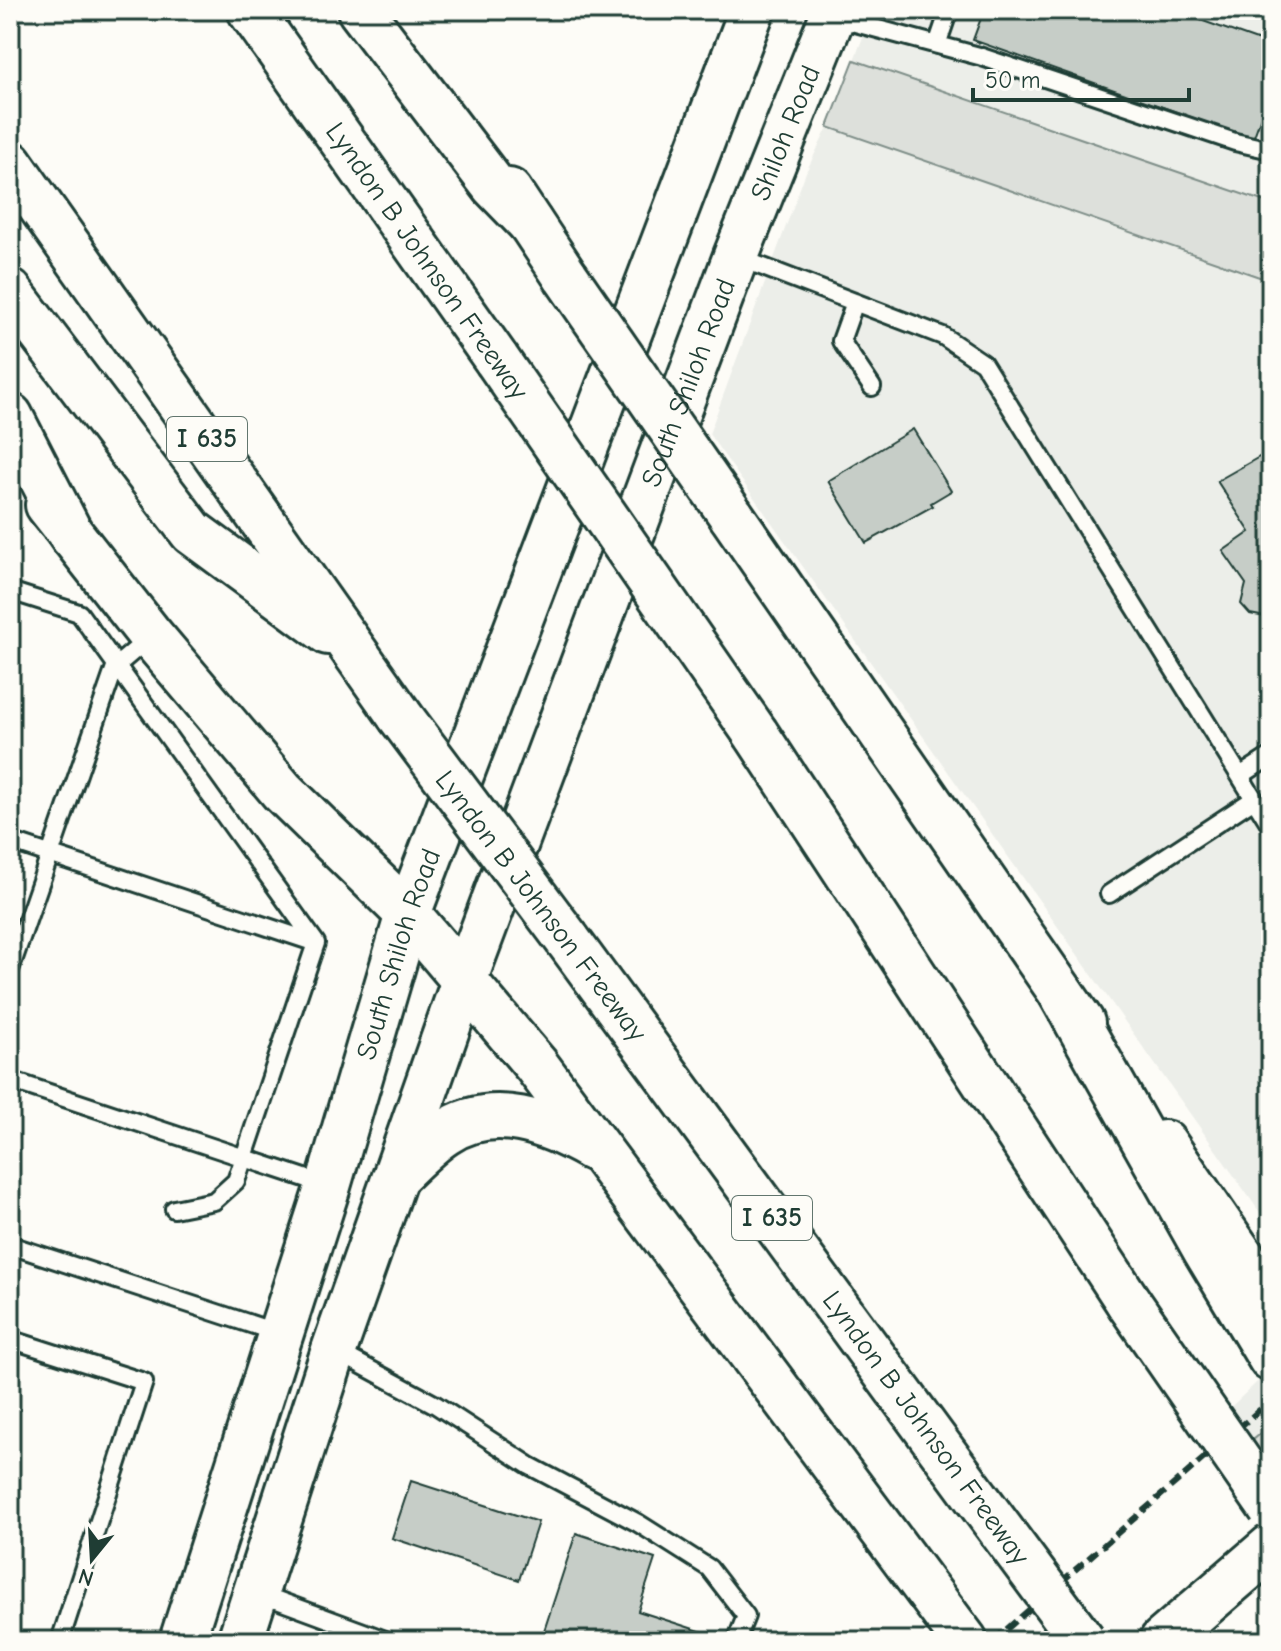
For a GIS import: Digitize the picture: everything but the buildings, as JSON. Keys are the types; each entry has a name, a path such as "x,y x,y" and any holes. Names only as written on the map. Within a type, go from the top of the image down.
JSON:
{"main road":[{"name":"Lyndon B Johnson Freeway","path":"250,10 756,734 1129,1303 1271,1508"},
{"path":"360,10 494,186 530,223"},
{"path":"386,10 566,277 1267,1292"},
{"path":"736,256 668,237 752,10"},
{"name":"Shiloh Road","path":"736,256 834,13"},
{"name":"Lyndon B Johnson Freeway","path":"10,163 400,716 1083,1641"},
{"name":"South Shiloh Road","path":"182,1641 328,1186 408,914 668,237"},
{"name":"South Shiloh Road","path":"240,1641 334,1350 464,981 736,256"},
{"path":"10,292 192,532 357,653"},
{"path":"10,416 71,535"},
{"path":"10,455 161,648 282,791 408,914 536,1065 597,1151 965,1641"},
{"path":"1061,993 1206,1251 1271,1359"},
{"path":"396,1175 446,1131 480,1119 515,1117 550,1125 597,1151"},
{"path":"281,1333 334,1350"},
{"path":"1162,1641 1271,1547"}],"lane":[{"path":"937,45 949,10"},
{"path":"834,13 1235,142 1271,150"},
{"path":"736,256 943,336 983,363 1271,826"},
{"path":"855,302 841,341 872,387"},
{"path":"10,591 79,613 316,943"},
{"path":"115,667 161,648"},
{"path":"10,970 115,667 161,648"},
{"path":"1240,776 1271,756"},
{"path":"1109,894 1254,799"},
{"path":"10,841 316,943"},
{"path":"174,1209 214,1201 236,1181 246,1159 316,943"},
{"path":"10,1080 328,1186"},
{"path":"10,1245 281,1333"},
{"path":"10,1339 144,1382 60,1641"},
{"path":"334,1350 436,1405 530,1466 638,1523 709,1568 746,1616 736,1641"},
{"path":"256,1592 388,1641"}],"shaded area":[{"path":"874,10 1271,10 1271,204 854,60"},
{"path":"854,60 1271,204 1271,281 828,127"},
{"path":"828,127 1271,281 1271,1228 709,434 806,172"},
{"path":"1271,1369 1271,1425 1222,1466 1201,1435"},
{"path":"1271,1425 1271,1501 1222,1466"}],"railway":[{"path":"993,1641 1271,1400"}]}
